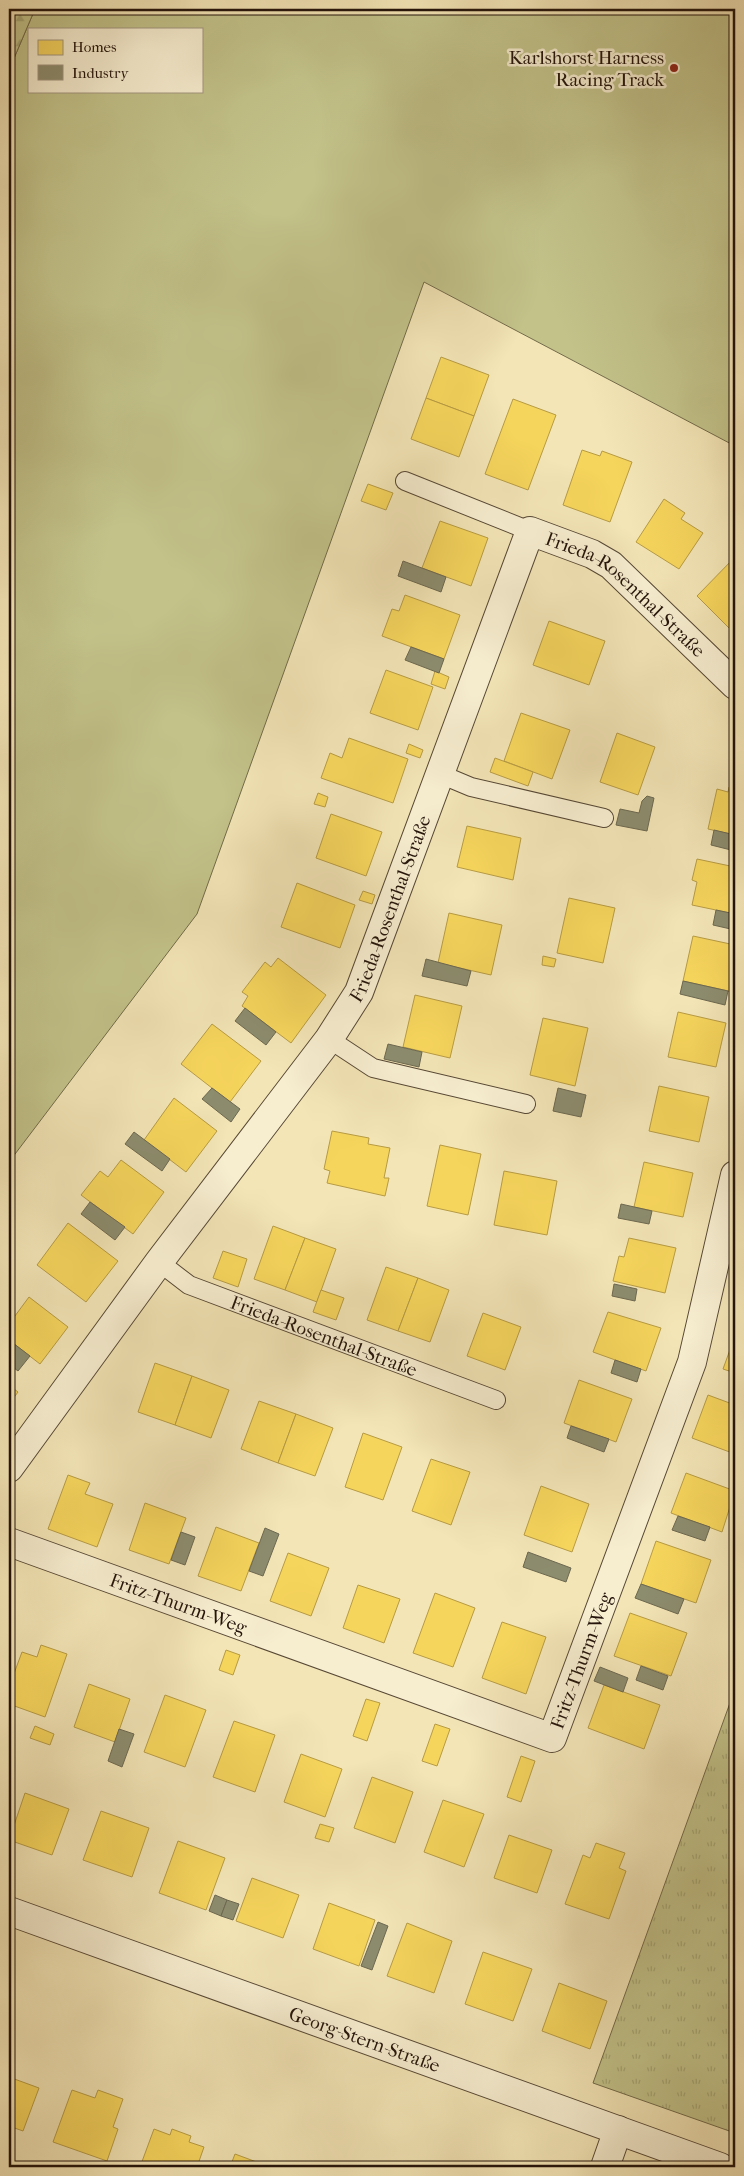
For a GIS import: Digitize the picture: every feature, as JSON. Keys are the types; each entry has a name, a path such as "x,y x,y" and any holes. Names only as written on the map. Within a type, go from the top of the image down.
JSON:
{"street":[{"name":"Frieda-Rosenthal-Straße","path":"9,1468 159,1262 329,1039 359,992 530,531 592,554 611,565 735,686"},
{"name":"Fritz-Thurm-Weg","path":"9,1542 552,1738 692,1362 735,1175"},
{"name":"Georg-Stern-Straße","path":"9,1911 720,2167"},
{"path":"605,2167 618,2130"}],"lane":[{"name":"Frieda-Rosenthal-Straße","path":"405,481 530,531"},
{"path":"440,774 471,787 604,818"},
{"path":"329,1039 373,1068 526,1104"},
{"name":"Frieda-Rosenthal-Straße","path":"159,1262 189,1285 496,1400"}],"green space":[{"path":"9,9 35,9 9,70"},
{"path":"35,9 735,9 735,446 424,282 197,914 9,1162 9,70"},
{"path":"735,1689 735,2133 593,2083"}],"building: Homes":[{"path":"441,357 489,375 474,416 426,398"},
{"path":"426,398 474,416 459,457 411,439"},
{"path":"513,399 556,415 528,490 485,474"},
{"path":"582,450 600,456 602,451 632,462 610,522 563,505"},
{"path":"368,484 393,493 386,510 361,501"},
{"path":"664,499 685,513 681,519 703,533 679,569 636,542"},
{"path":"440,521 488,538 471,586 422,568"},
{"path":"735,557 735,629 733,632 697,596"},
{"path":"405,595 460,615 444,659 382,636 392,609 399,611"},
{"path":"549,621 605,641 589,685 533,665"},
{"path":"386,670 433,687 418,730 370,713"},
{"path":"435,671 449,677 445,689 431,684"},
{"path":"521,713 570,730 552,779 504,761"},
{"path":"617,733 655,747 638,795 600,782"},
{"path":"349,738 408,759 393,803 321,778 330,753 342,758"},
{"path":"409,744 423,750 420,758 406,753"},
{"path":"495,758 533,772 528,786 490,772"},
{"path":"729,787 735,788 735,835 708,829 717,789 728,792"},
{"path":"318,793 328,797 325,807 314,804"},
{"path":"331,814 382,832 366,876 316,858"},
{"path":"467,826 521,838 513,880 457,867"},
{"path":"697,859 735,867 735,914 692,905 697,882 692,880"},
{"path":"297,883 355,905 340,948 281,927"},
{"path":"363,891 375,895 372,904 359,900"},
{"path":"569,898 615,908 603,963 557,953"},
{"path":"449,913 502,925 491,975 438,963"},
{"path":"693,936 735,945 735,981 733,992 683,981"},
{"path":"543,956 556,959 554,967 542,965"},
{"path":"278,958 326,995 291,1043 242,1006 248,996 242,992 265,962 271,967"},
{"path":"415,995 462,1006 450,1058 403,1047"},
{"path":"678,1012 726,1023 716,1067 668,1057"},
{"path":"543,1018 588,1028 575,1086 530,1075"},
{"path":"212,1024 261,1061 230,1102 181,1064"},
{"path":"659,1086 709,1097 699,1142 649,1131"},
{"path":"174,1098 217,1131 186,1172 144,1140"},
{"path":"332,1131 369,1138 368,1144 390,1148 384,1178 389,1178 385,1196 327,1183 330,1171 324,1169"},
{"path":"440,1145 481,1154 468,1215 427,1206"},
{"path":"121,1160 164,1192 133,1234 81,1195 100,1171 108,1177"},
{"path":"644,1162 693,1173 683,1217 634,1207"},
{"path":"504,1171 557,1181 547,1235 494,1225"},
{"path":"68,1223 118,1261 86,1302 37,1265"},
{"path":"273,1226 305,1238 285,1290 254,1279"},
{"path":"305,1238 336,1249 317,1302 285,1290"},
{"path":"629,1238 676,1248 665,1293 613,1281 619,1256 624,1257"},
{"path":"223,1251 247,1259 238,1287 213,1278"},
{"path":"386,1267 418,1278 398,1331 367,1320"},
{"path":"418,1278 449,1290 430,1342 398,1331"},
{"path":"321,1290 344,1298 336,1320 313,1312"},
{"path":"29,1297 68,1327 40,1364 9,1340 9,1324"},
{"path":"608,1312 661,1328 646,1371 593,1352"},
{"path":"483,1313 521,1327 505,1370 467,1356"},
{"path":"735,1336 735,1373 723,1369"},
{"path":"155,1363 192,1376 175,1425 138,1412"},
{"path":"192,1376 229,1390 211,1438 175,1425"},
{"path":"579,1380 632,1399 616,1442 564,1423"},
{"path":"9,1385 18,1392 9,1404"},
{"path":"708,1395 735,1405 735,1454 692,1438"},
{"path":"259,1401 296,1414 278,1463 241,1449"},
{"path":"296,1414 333,1428 315,1476 278,1463"},
{"path":"363,1433 402,1447 383,1500 345,1487"},
{"path":"431,1459 470,1472 451,1525 412,1511"},
{"path":"686,1473 735,1491 722,1532 671,1513"},
{"path":"68,1475 90,1483 85,1494 113,1504 97,1547 48,1529"},
{"path":"541,1486 589,1504 572,1552 524,1535"},
{"path":"145,1503 186,1518 169,1564 129,1550"},
{"path":"216,1527 259,1543 241,1591 198,1576"},
{"path":"656,1541 711,1560 696,1603 641,1584"},
{"path":"288,1553 329,1568 311,1616 270,1601"},
{"path":"358,1585 400,1599 384,1643 343,1628"},
{"path":"435,1593 475,1608 453,1667 413,1653"},
{"path":"630,1613 687,1633 671,1676 614,1656"},
{"path":"502,1622 546,1637 526,1694 482,1678"},
{"path":"41,1645 67,1654 45,1717 9,1704 9,1687 22,1652 37,1657"},
{"path":"226,1650 240,1655 233,1675 219,1670"},
{"path":"89,1684 130,1699 115,1742 74,1727"},
{"path":"604,1685 660,1705 644,1749 588,1728"},
{"path":"165,1695 206,1710 185,1767 144,1752"},
{"path":"366,1699 380,1703 367,1741 353,1736"},
{"path":"234,1721 275,1735 255,1792 213,1777"},
{"path":"435,1724 450,1729 437,1766 422,1761"},
{"path":"35,1726 54,1734 50,1745 30,1738"},
{"path":"301,1754 342,1769 325,1817 284,1802"},
{"path":"521,1756 535,1761 521,1802 507,1797"},
{"path":"372,1777 413,1792 395,1843 354,1828"},
{"path":"25,1793 69,1809 52,1855 9,1840"},
{"path":"443,1800 484,1814 464,1867 424,1852"},
{"path":"101,1811 149,1828 132,1877 83,1860"},
{"path":"320,1824 334,1828 329,1842 315,1838"},
{"path":"509,1835 552,1850 537,1893 494,1878"},
{"path":"178,1841 225,1858 206,1910 159,1893"},
{"path":"596,1843 625,1853 619,1868 626,1871 609,1919 565,1904 583,1855 590,1858"},
{"path":"252,1878 299,1895 283,1938 236,1921"},
{"path":"329,1903 375,1920 359,1966 313,1949"},
{"path":"407,1923 452,1941 434,1993 387,1976"},
{"path":"483,1952 532,1969 513,2021 465,2004"},
{"path":"559,1983 607,2001 590,2049 542,2031"},
{"path":"9,2077 39,2088 23,2131 9,2126"},
{"path":"72,2090 95,2098 98,2090 123,2099 113,2127 118,2129 107,2161 53,2142"},
{"path":"154,2129 170,2135 172,2129 191,2136 189,2142 204,2147 197,2167 140,2167"},
{"path":"235,2154 270,2167 230,2167"}],"building: Industry":[{"path":"403,561 446,577 441,592 398,576"},
{"path":"411,647 444,659 439,673 405,660"},
{"path":"647,796 654,798 647,831 616,825 620,809 639,813 642,801"},
{"path":"714,830 735,835 735,851 711,845"},
{"path":"716,910 735,914 735,930 713,925"},
{"path":"426,959 471,971 467,986 422,976"},
{"path":"683,981 728,991 725,1005 680,994"},
{"path":"245,1008 276,1032 266,1045 235,1021"},
{"path":"388,1044 422,1052 419,1067 384,1059"},
{"path":"212,1088 240,1109 231,1122 202,1099"},
{"path":"558,1088 586,1095 581,1117 553,1111"},
{"path":"134,1132 170,1159 162,1171 125,1144"},
{"path":"90,1202 125,1227 115,1240 81,1214"},
{"path":"621,1204 652,1211 649,1224 618,1218"},
{"path":"614,1284 637,1289 635,1301 612,1296"},
{"path":"9,1340 30,1356 18,1371 9,1364"},
{"path":"615,1360 641,1369 637,1382 611,1373"},
{"path":"571,1426 609,1439 604,1452 567,1438"},
{"path":"678,1516 710,1527 705,1541 672,1530"},
{"path":"265,1528 279,1534 263,1576 249,1571"},
{"path":"181,1532 195,1537 185,1565 171,1560"},
{"path":"528,1552 571,1568 566,1582 523,1567"},
{"path":"641,1584 684,1599 678,1614 635,1598"},
{"path":"641,1666 668,1676 663,1690 636,1680"},
{"path":"600,1667 628,1678 623,1692 594,1681"},
{"path":"119,1729 134,1734 122,1767 108,1761"},
{"path":"215,1895 227,1900 221,1916 209,1911"},
{"path":"227,1900 239,1904 233,1920 221,1916"},
{"path":"378,1922 388,1926 372,1970 361,1966"}],"place":[{"name":"Karlshorst Harness Racing Track","path":"674,68"}]}
